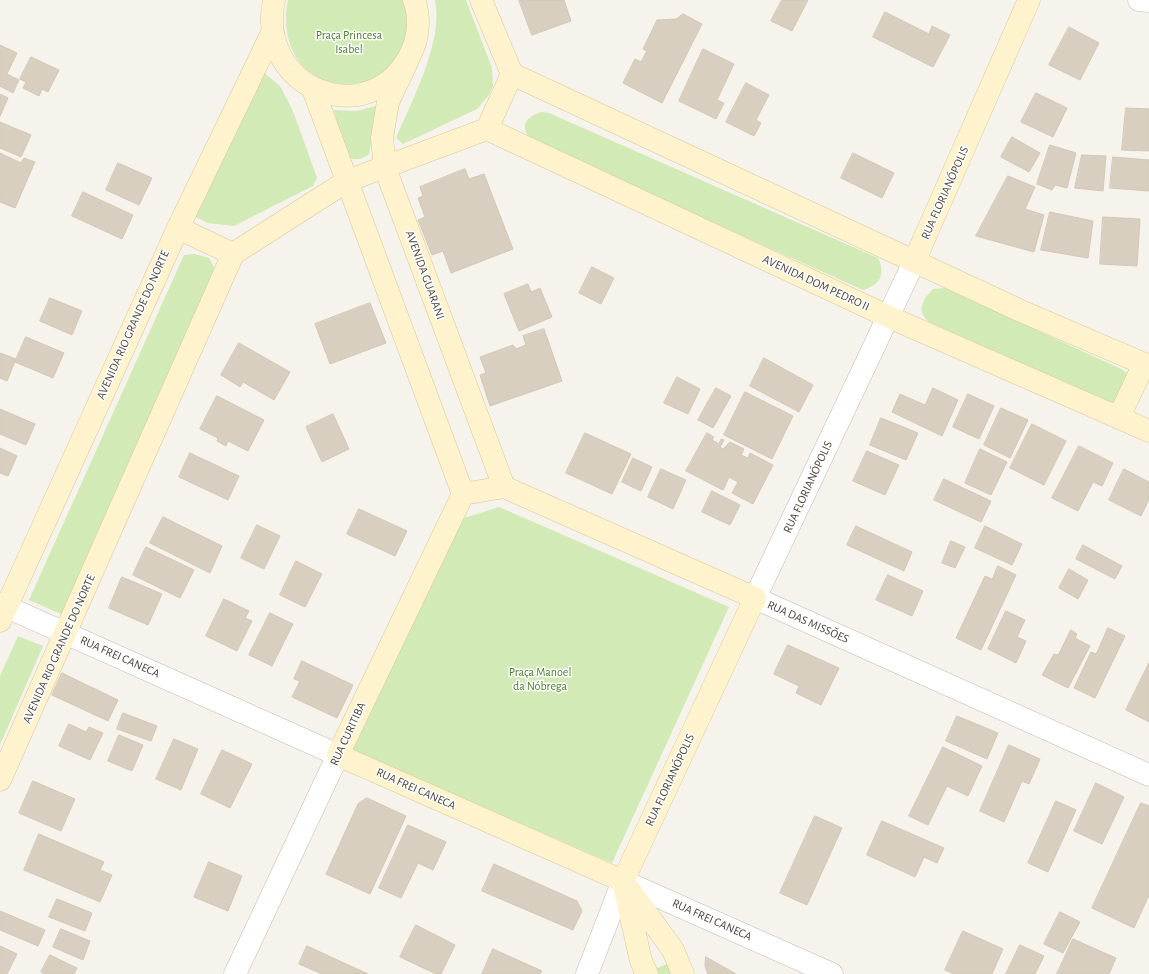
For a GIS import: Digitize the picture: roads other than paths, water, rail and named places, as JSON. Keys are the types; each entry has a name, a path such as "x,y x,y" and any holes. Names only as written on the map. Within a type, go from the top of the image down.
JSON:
{"street":[{"path":"274,0 270,16 272,33 279,55 293,75 313,89 333,95 355,95 362,93 375,89 393,78 407,62"},
{"name":"AVENIDA GUARANI","path":"414,0 418,25 415,44 388,102 382,138 385,168 504,487"},
{"path":"481,0 512,74 1021,311 1148,363 1119,417"},
{"name":"RUA FLORIANÓPOLIS","path":"587,974 623,880 889,317 1029,0"},
{"path":"1138,0 1149,1"},
{"name":"AVENIDA RIO GRANDE DO NORTE","path":"2,611 178,228 272,33"},
{"path":"178,228 233,254 347,181 487,129 512,74"},
{"path":"313,89 463,494 504,487"},
{"name":"AVENIDA DOM PEDRO II","path":"487,129 889,317 1149,430"},
{"name":"AVENIDA RIO GRANDE DO NORTE","path":"0,780 67,633 233,254"},
{"name":"RUA DAS MISSÕES","path":"504,487 1149,775"},
{"name":"RUA CURITIBA","path":"235,974 338,754 463,494"},
{"name":"RUA FREI CANECA","path":"2,611 67,633 832,974"},
{"path":"623,880 642,961 647,974"},
{"path":"623,880 673,950 683,974"}],"park label":[{"name":"Praça Princesa Isabel","path":"349,42"},
{"name":"Praça Manoel da Nóbrega","path":"540,679"}]}
